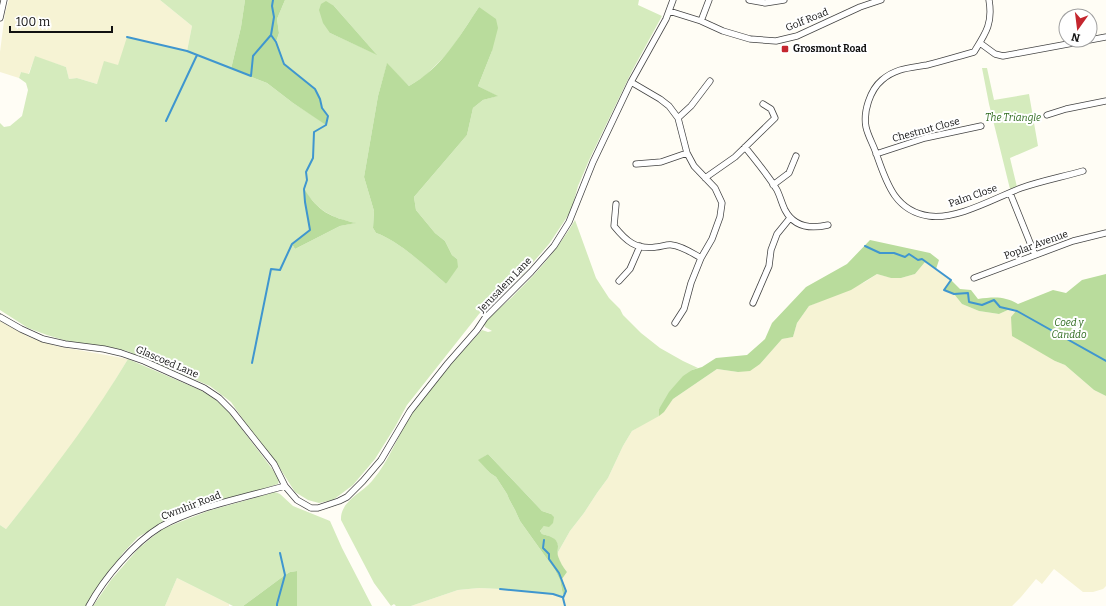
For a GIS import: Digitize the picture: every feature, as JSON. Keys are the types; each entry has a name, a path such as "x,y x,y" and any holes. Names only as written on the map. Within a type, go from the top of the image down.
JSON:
{"street":[{"path":"0,18 4,0"},
{"name":"Jerusalem Lane","path":"285,486 297,500 311,508 330,505 347,497 368,476 381,460 410,411 448,363 477,330 485,318 531,272 554,246 569,222 593,162 669,11 673,0"},
{"path":"701,21 709,0"},
{"path":"749,0 765,3 780,2 784,0"},
{"name":"Golf Road","path":"669,11 701,21 723,31 750,39 776,41 797,36 860,7 881,0"},
{"path":"989,0 990,24 980,43 995,54 1004,56 1106,37"},
{"name":"Palm Close","path":"980,43 974,52 928,64 896,70 881,81 870,96 866,111 866,126 890,191 901,203 914,211 929,216 947,215 972,209 1010,193 1083,171"},
{"path":"678,118 691,106 710,81"},
{"path":"632,82 669,106 678,118 687,153 694,166 714,188 722,203 720,217 712,239 701,258 691,283 684,309 676,323"},
{"path":"1047,115 1106,101"},
{"path":"706,178 735,157 775,118 771,109 763,104"},
{"name":"Chestnut Close","path":"876,154 925,138 981,126"},
{"path":"745,147 778,191 785,210 790,218 798,224 808,227 828,225"},
{"path":"636,164 661,162 687,153"},
{"path":"773,185 789,173 796,156"},
{"path":"1010,193 1035,256"},
{"path":"616,204 614,226 623,237 635,246 655,248 672,245 685,249 701,258"},
{"path":"753,303 769,266 771,250 777,234 790,218"},
{"name":"Poplar Avenue","path":"974,278 1073,241 1106,233"},
{"path":"619,281 630,269 640,246"},
{"name":"Glascoed Lane","path":"0,317 43,339 121,353 144,361 204,388 219,398 232,411 274,464 285,486"},
{"name":"Cwmhir Road","path":"89,606 114,571 133,548 162,527 201,510 285,486"}],"shaded area":[{"path":"9,0 160,0 192,26 187,51 118,65 97,84 77,78 69,79 66,67 35,57 28,75 21,72 19,78 0,72 0,52 5,13"},
{"path":"925,262 951,280 944,290 954,294 962,304 979,311 999,314 1010,309 1017,311 1055,361 1065,365 1094,390 1106,396 1106,586 1103,589 1093,592 1083,592 1054,569 1042,584 1036,579 1012,606 411,606 458,590 479,588 553,594 563,597 566,591 562,579 567,572 561,564 557,554 570,531 608,478 632,431 663,412 673,399 717,369 738,372 760,364 782,339 793,337 797,323 809,306 865,282 877,274 892,278 901,278 915,274"},
{"path":"0,321 29,337 56,346 128,359 100,405 59,463 6,529 0,525"},
{"path":"177,578 229,604 229,606 165,606"}],"green space":[{"path":"160,0 245,0 241,27 231,69 267,83 293,103 326,124 328,116 322,108 320,99 315,89 284,64 276,42 279,33 277,19 285,0 639,0 638,5 662,16 632,71 590,158 578,186 571,211 549,244 523,274 502,291 479,314 407,405 375,459 353,485 333,500 319,503 308,500 295,492 274,459 258,441 231,402 210,386 127,351 70,342 47,335 28,328 0,310 0,123 4,127 10,126 22,116 28,90 26,83 19,78 21,72 29,74 35,56 66,67 69,79 77,78 97,84 104,61 118,65 127,37 187,51 192,26","holes":["334,6 376,54 330,33","479,7 492,51 478,86 497,96 483,100 473,108 467,135 414,197 416,210 435,233 445,241 452,255 457,259 446,284 403,248 376,233 373,228 374,211 364,177 378,96 387,64 409,86 425,76 450,51","304,190 309,197 326,212 355,223 340,226 295,249 292,244 310,230"]},
{"path":"245,0 285,0 277,19 279,33 276,42 284,64 315,89 320,99 322,108 328,116 326,125 293,103 267,83 231,69 241,27"},
{"path":"326,1 334,6 377,55 330,33 323,23 319,10 321,4"},
{"path":"479,7 496,19 498,28 492,51 478,86 498,96 483,100 473,108 467,135 414,197 416,210 435,233 445,241 452,255 457,259 458,267 446,284 403,248 376,233 373,228 374,211 364,177 378,96 387,63 409,86 441,61 457,41"},
{"name":"The Triangle","path":"982,68 987,68 994,100 1029,94 1038,146 1010,158 1017,187 1010,189 989,104"},
{"path":"304,189 309,197 320,208 332,216 356,223 340,226 295,249 292,244 310,230"},
{"path":"575,220 596,278 609,298 620,309 623,315 641,333 660,348 698,368 692,370 659,409 659,416 632,431 608,478 570,531 557,554 557,542 550,536 542,534 540,531 551,514 542,511 488,454 479,460 490,473 496,477 507,494 520,521 555,570 560,580 563,598 553,594 479,588 458,590 411,606 396,606 394,604 391,606 374,583 341,520 344,508 348,502 368,485 378,473 408,420 429,391 482,330 488,332 492,331 485,327 484,324 541,267 556,249"},
{"path":"870,240 930,253 939,260 936,269 925,262 915,274 901,278 891,278 877,274 851,290 809,306 797,323 793,337 782,339 760,364 750,371 738,372 717,369 673,399 664,412 659,416 659,409 669,392 683,376 716,358 747,355 765,339 772,323 806,287 847,264"},
{"name":"Coed y Canddo","path":"1106,274 1106,396 1094,390 1065,365 1055,361 1012,336 1011,317 1017,310 1010,309 999,314 979,311 962,304 954,294 944,290 951,280 960,289 971,290 978,299 999,298 1018,304 1053,290 1066,293 1082,280"},
{"path":"128,359 200,390 225,407 273,470 279,480 278,484 194,510 162,524 138,537 123,553 86,606 0,606 0,525 6,529 39,488 85,425"},
{"path":"488,454 542,511 551,514 554,517 553,523 549,527 544,526 540,531 542,534 550,536 557,543 558,556 567,572 562,579 566,591 563,595 560,580 555,570 520,521 507,494 496,477 490,473 478,460"},
{"path":"275,492 280,494 293,506 330,521 342,548 372,606 297,606 297,571 290,572 285,575 243,606 233,606 177,578 165,606 93,606 111,580 138,549 162,529 208,511"},
{"path":"297,571 297,606 243,606 285,575 290,572"}],"waterway":[{"path":"252,363 271,269 280,270 292,244 310,230 304,189 307,180 306,172 313,158 314,132 326,125 328,116 322,108 320,99 315,89 284,64 276,42 271,35 274,17 272,6 273,0"},
{"path":"127,37 187,51 251,76 253,56 271,35"},
{"path":"166,121 197,55"},
{"path":"865,246 880,253 894,253 905,257 909,254 918,260 922,259 951,280 944,290 954,294 968,293 969,302 982,305 994,300 1000,307 1017,311 1106,361"},
{"path":"544,540 543,548 549,554 549,559 559,573 566,591 563,598 565,606"},
{"path":"277,606 285,575 280,553"},
{"path":"500,589 553,594 562,597"}],"place":[{"name":"Grosmont Road","path":"785,49"}]}
